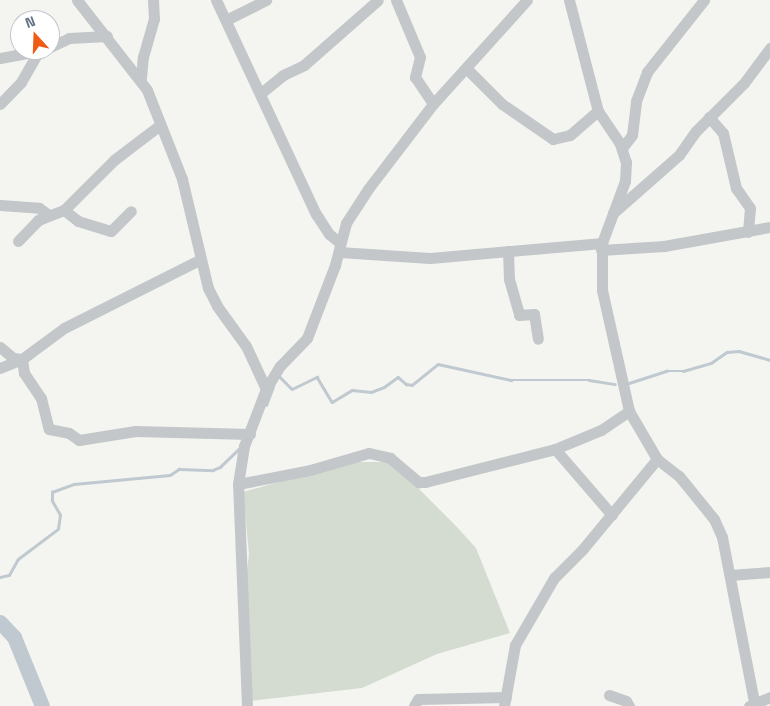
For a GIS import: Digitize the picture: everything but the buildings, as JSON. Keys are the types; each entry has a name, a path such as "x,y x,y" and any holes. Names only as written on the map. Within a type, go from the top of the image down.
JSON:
{"street":[{"path":"77,0 141,78 182,179 199,260 212,296 246,346 266,390"},
{"path":"141,78 143,56 154,19 153,0"},
{"path":"216,0 316,214 328,234 339,247 430,258 602,246 664,246 770,227"},
{"path":"226,20 266,0"},
{"path":"261,93 283,75 304,65 378,0"},
{"path":"396,0 420,57 415,77 433,104"},
{"path":"247,706 238,484 240,461 266,390 280,366 307,338 346,222 433,104 528,0"},
{"path":"570,0 598,111 622,148 627,171 625,181 610,216 602,246 603,305 629,411 657,459 679,476 714,519 722,537 730,575 753,705 770,696"},
{"path":"622,148 632,135 636,101 647,72 704,0"},
{"path":"60,42 69,38 107,36"},
{"path":"610,216 679,155 709,117 744,83 770,48"},
{"path":"0,104 21,82 35,60"},
{"path":"467,69 502,104 553,139 570,135 598,111"},
{"path":"709,117 723,133 734,180 750,208 748,232"},
{"path":"18,240 38,220 64,210 114,160 160,125"},
{"path":"0,205 39,208 49,215"},
{"path":"64,210 78,221 111,231 131,211"},
{"path":"508,252 509,279 519,315 534,314 538,339"},
{"path":"0,368 22,360 64,328 199,260"},
{"path":"0,347 13,358 22,360"},
{"path":"22,360 24,373 41,398 49,430 69,432 79,440 135,431 250,434"},
{"path":"238,484 310,470 369,453 390,458 419,482 425,482 555,449 601,430 629,411"},
{"path":"555,449 612,515"},
{"path":"414,706 418,699 505,701 515,645 554,578 612,515 657,459"},
{"path":"730,575 770,572"},
{"path":"609,695 626,701 628,706"}],"shaded area":[{"path":"349,462 392,462 456,526 476,548 510,633 437,654 362,688 249,701 246,579 249,554 243,492"}],"waterway":[{"path":"629,383 667,371 683,371 711,363 727,352 739,351 770,360"},
{"path":"279,376 292,389 317,377 332,402 352,390 371,392 384,387 398,377 406,384 412,385 438,364 511,380 589,380 615,384"},
{"path":"266,405 273,387"},
{"path":"0,577 9,575 18,559 58,529 60,515 52,501 52,492 74,484 170,475 179,469 213,470 220,467 240,448"},
{"path":"0,622 14,637 42,706"}]}
